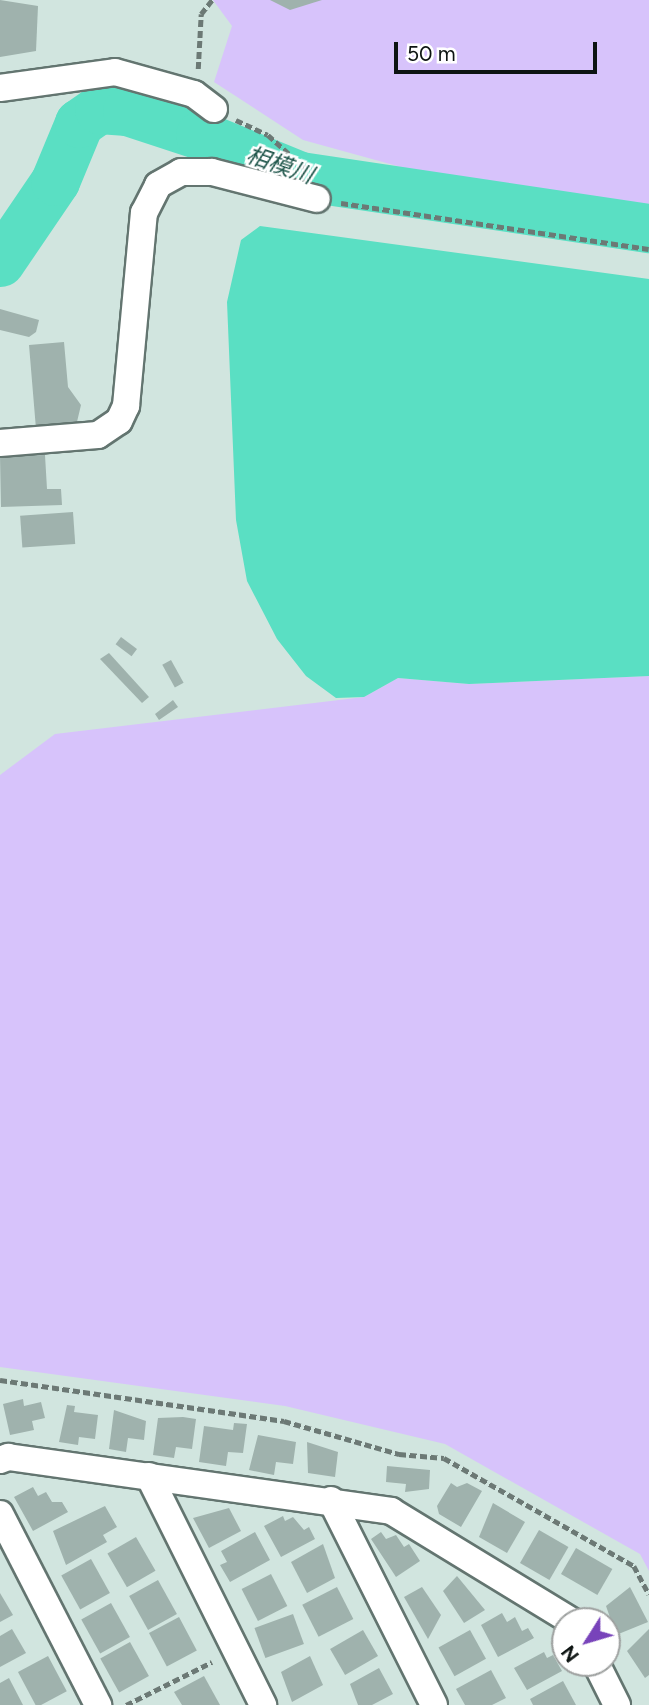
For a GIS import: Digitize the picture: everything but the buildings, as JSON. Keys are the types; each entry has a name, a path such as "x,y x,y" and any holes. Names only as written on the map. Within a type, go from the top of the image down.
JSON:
{"street":[{"path":"0,88 115,72 204,102"},
{"path":"0,443 98,435 119,421 126,406 144,213 158,186 181,172 212,172 317,199"},
{"path":"0,1460 8,1457 331,1500 391,1511 551,1609"},
{"path":"149,1476 263,1705"},
{"path":"331,1500 434,1705"},
{"path":"0,1514 98,1705"},
{"path":"603,1677 617,1705"}],"path":[{"path":"212,0 201,14 204,102 268,135 303,164"},
{"path":"317,199 649,249"},
{"path":"0,1380 284,1420 399,1454 444,1458 634,1566 649,1594"},
{"path":"126,1705 222,1656"}],"shaded area":[{"path":"213,0 649,0 649,204 448,180 303,140 214,82 232,26"},
{"path":"260,226 649,279 649,676 469,684 398,678 364,697 336,698 306,676 277,639 247,581 236,520 227,302 241,240"},
{"path":"649,676 649,1571 640,1554 445,1444 285,1406 0,1367 0,775 55,734 364,697 398,678 469,684"}],"waterway":[{"name":"相模川","path":"0,262 55,181 79,123 99,109 127,111 200,135 300,176 649,228"}]}
